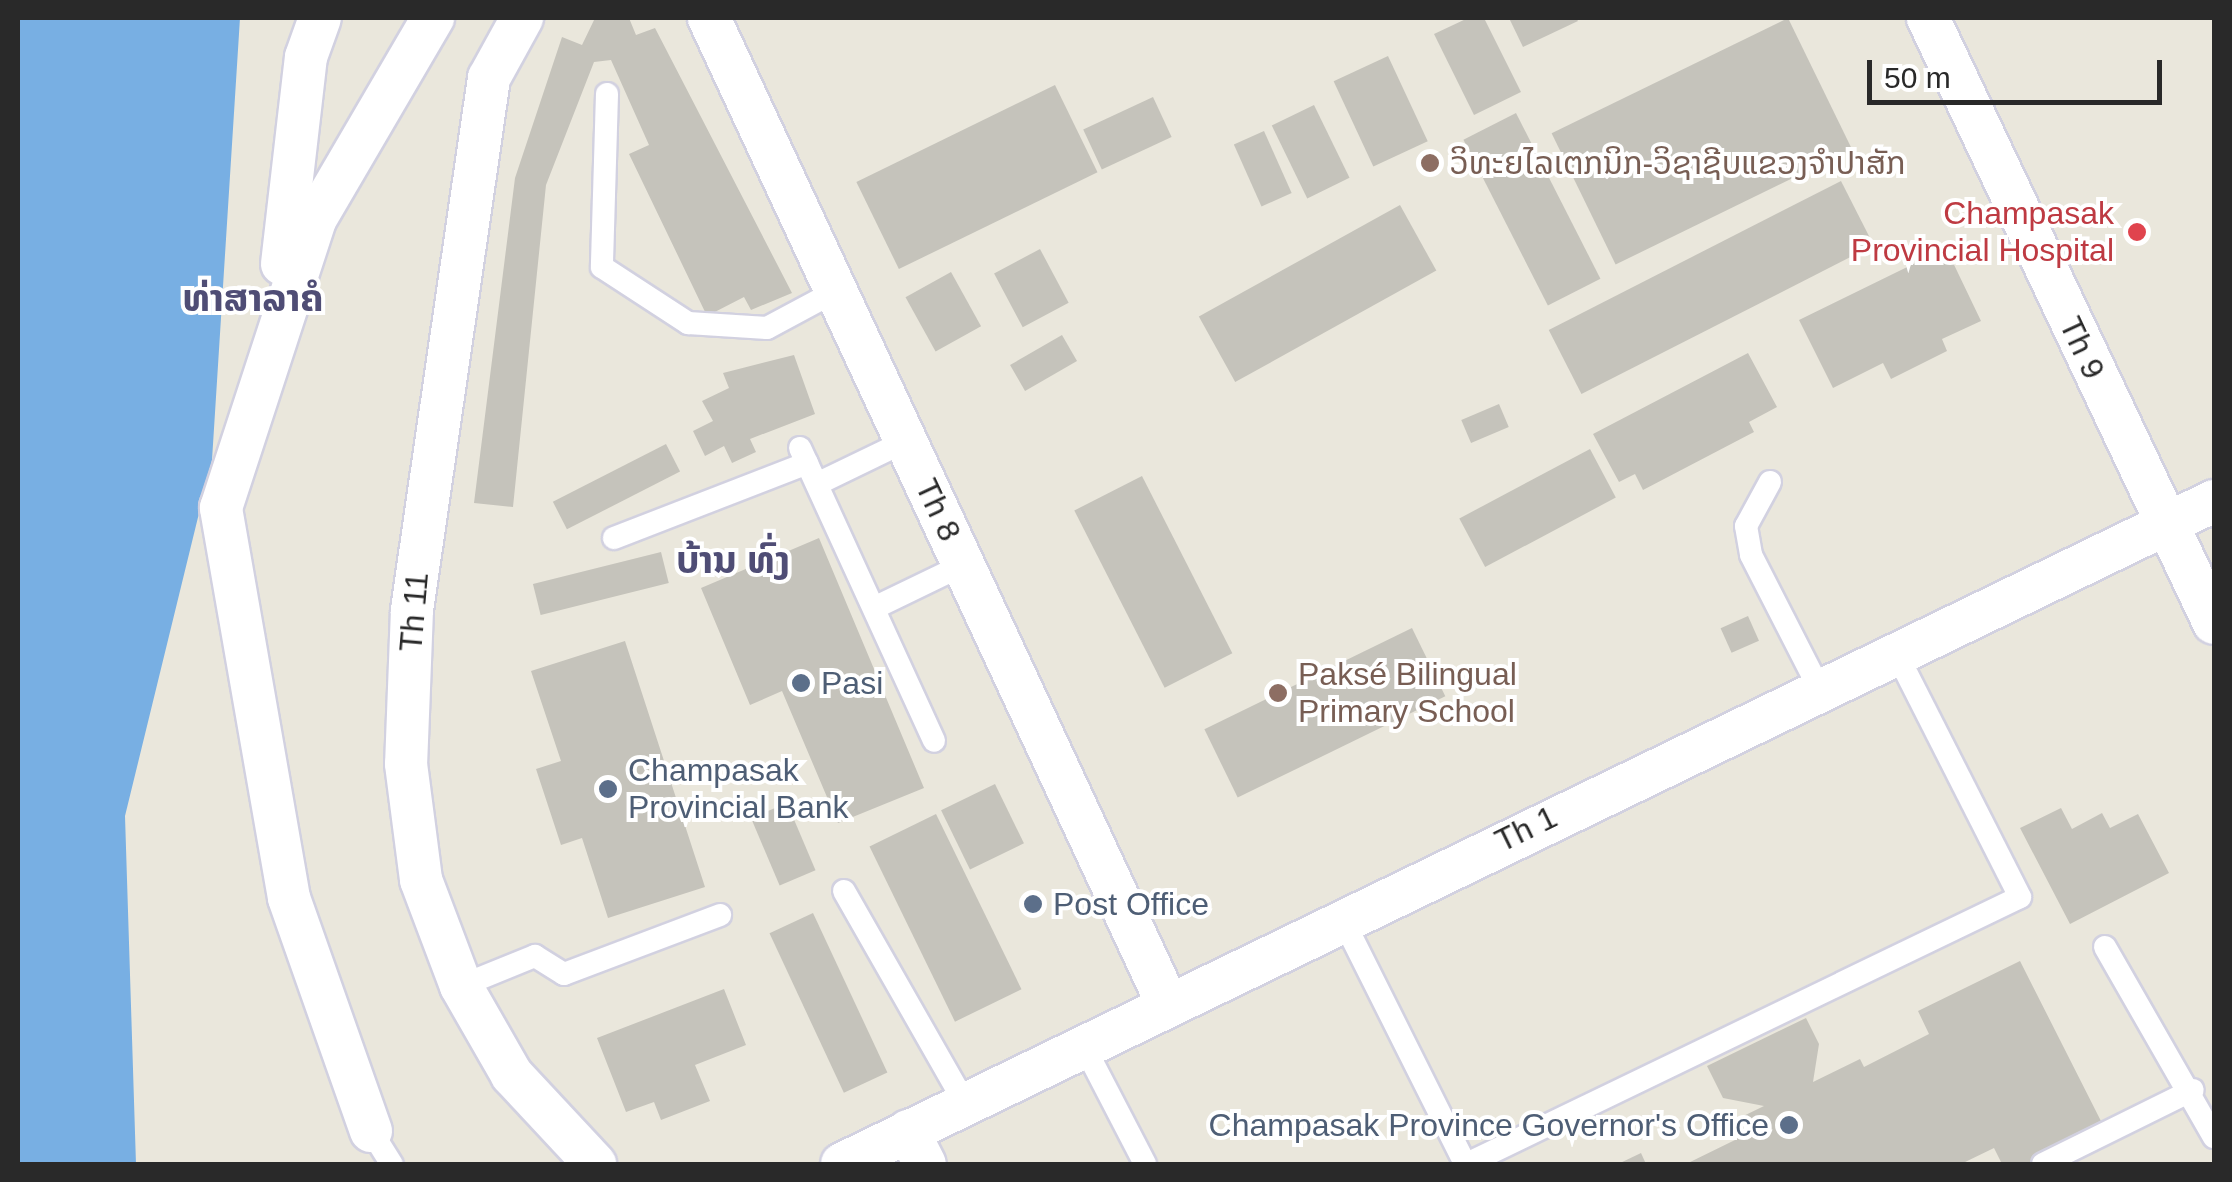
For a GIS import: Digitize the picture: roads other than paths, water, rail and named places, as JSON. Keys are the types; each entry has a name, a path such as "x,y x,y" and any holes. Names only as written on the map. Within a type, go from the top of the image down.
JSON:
{"street":[{"path":"272,344 306,57 320,18"},
{"path":"382,1148 289,898 222,508 272,344 316,218 433,18"},
{"name":"Th 11","path":"522,18 490,78 412,610 406,764 422,880 461,986 512,1074 595,1164"},
{"name":"Th 8","path":"710,18 1167,1004"},
{"name":"Th 9","path":"1928,18 2214,624"},
{"name":"Th 1","path":"842,1164 917,1148 966,1105 1086,1050 1167,1004 2214,500"}],"lane":[{"path":"607,94 602,266 688,323 768,328 836,290"},
{"path":"614,538 808,465 906,441"},
{"path":"808,465 934,741"},
{"path":"1770,482 1746,526 1751,556 1819,688"},
{"path":"874,608 963,565"},
{"path":"1342,918 1466,1164 2020,897 1896,653"},
{"path":"844,891 966,1105"},
{"path":"461,986 534,956 564,974 720,915"},
{"path":"2105,947 2193,1090 2214,1137"},
{"path":"1086,1050 1145,1164"},
{"path":"2043,1164 2193,1090"}],"water":[{"path":"18,18 240,18 212,460 125,816 136,1164 18,1164"}],"place":[{"name":"ວິທະຍໄລເຕກນິກ-ວິຊາຊີບແຂວງຈໍາປາສັກ","path":"1430,163"},
{"name":"Champasak Provincial Hospital","path":"2137,232"},
{"name":"Pasi","path":"801,683"},
{"name":"Paksé Bilingual Primary School","path":"1278,693"},
{"name":"Champasak Provincial Bank","path":"608,789"},
{"name":"Post Office","path":"1033,904"},
{"name":"Champasak Province Governor's Office","path":"1789,1125"}],"district":[{"name":"ທ່າສາລາຄໍ","path":"253,299"},
{"name":"ບ້ານ ທົ່ງ","path":"733,561"}]}
